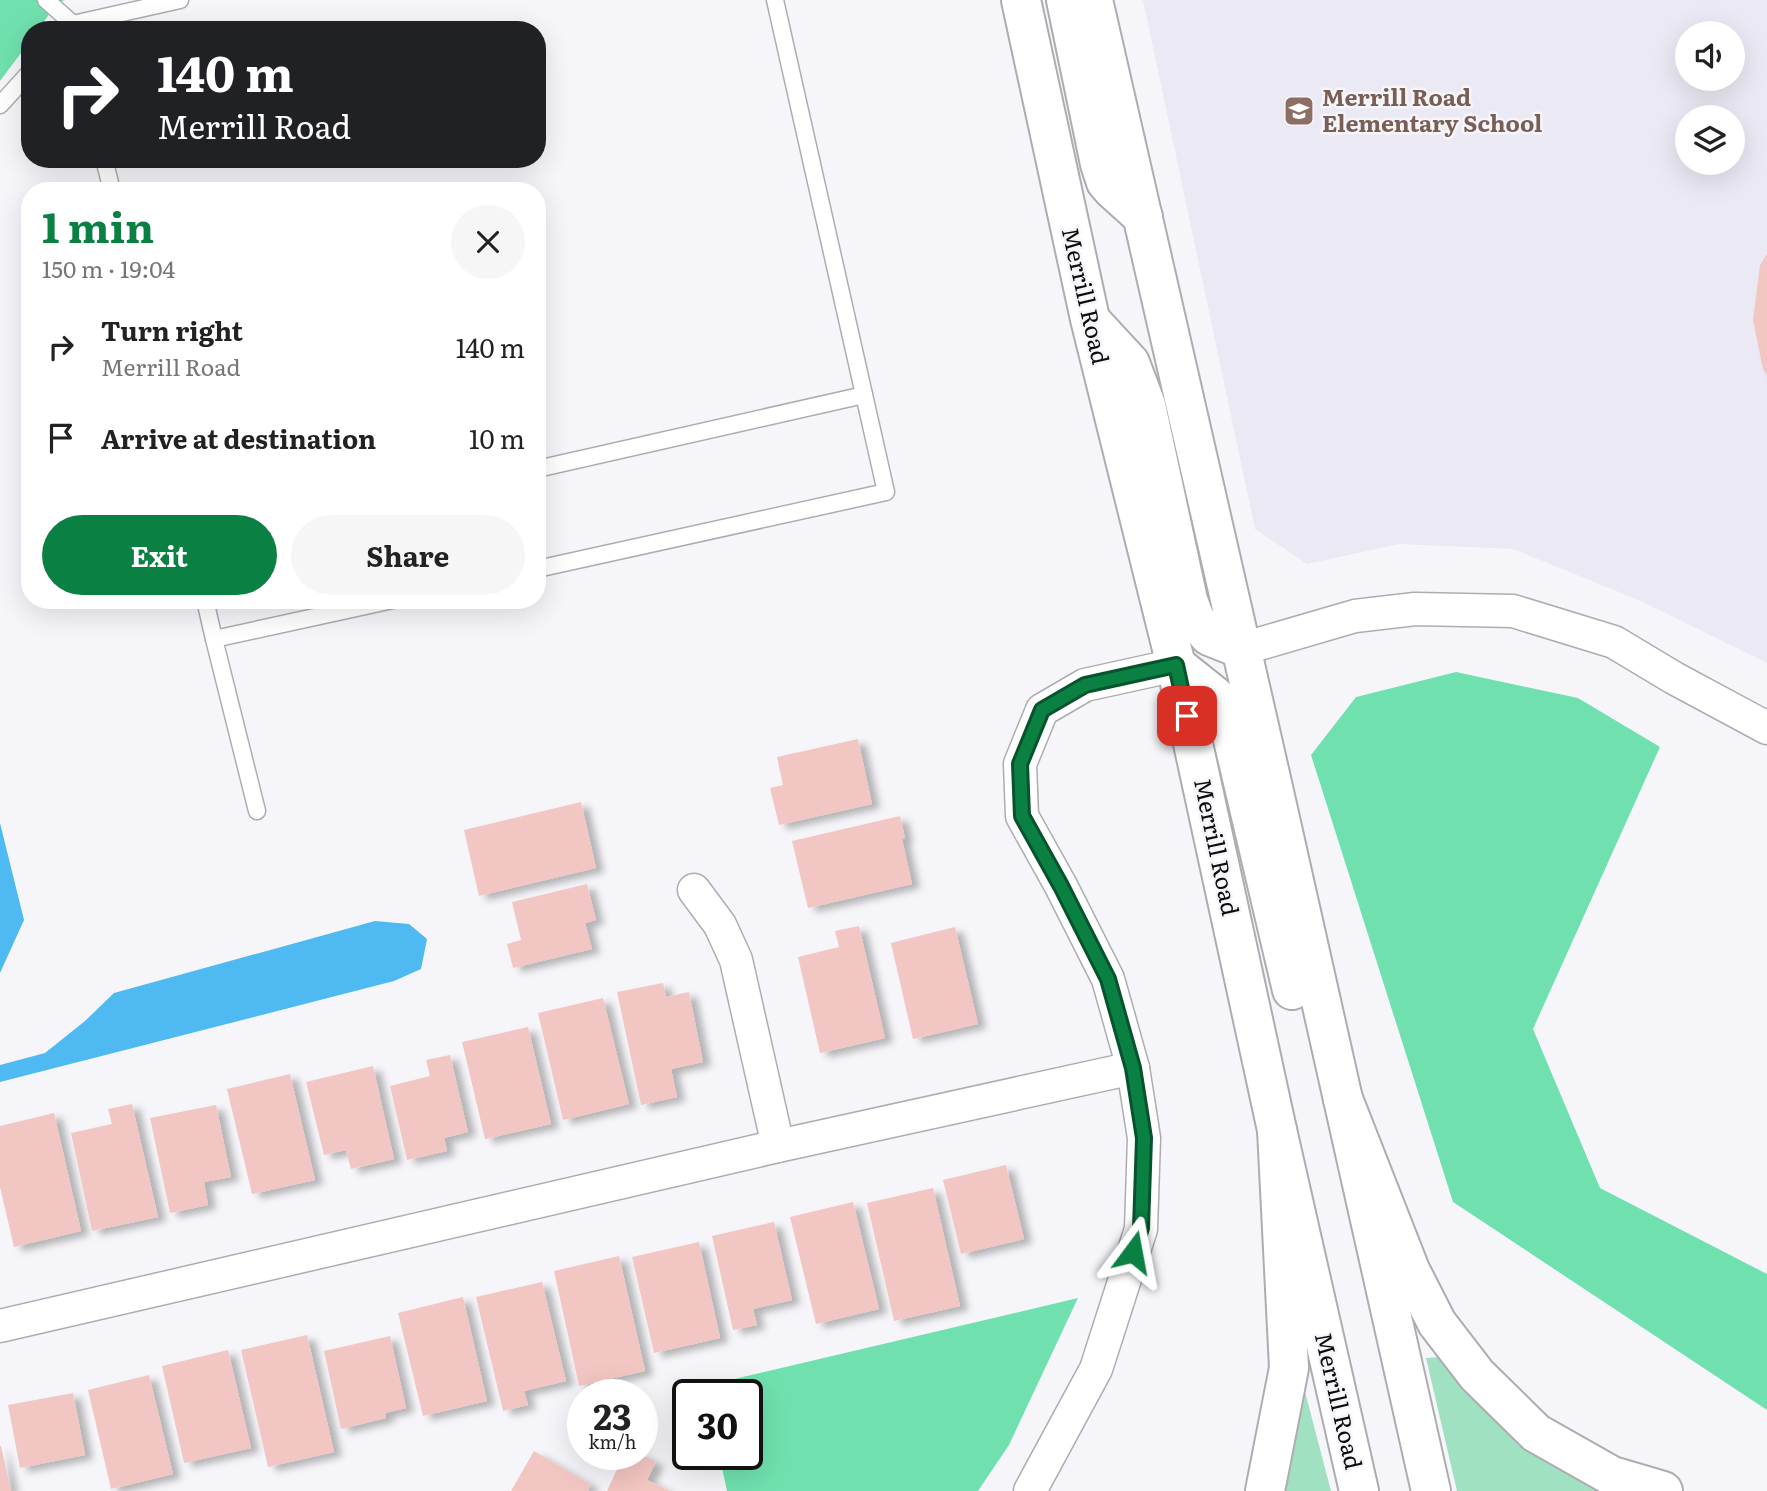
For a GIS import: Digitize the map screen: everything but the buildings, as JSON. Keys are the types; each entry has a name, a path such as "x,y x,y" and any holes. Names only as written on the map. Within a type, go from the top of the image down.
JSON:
{"main road":[{"name":"Merrill Road","path":"1021,0 1090,319 1176,665 1359,1491"},
{"path":"1066,0 1106,182 1143,217"},
{"path":"1093,0 1431,1491"},
{"path":"1090,319 1130,363 1146,405 1188,600 1195,619 1209,636 1242,649"},
{"path":"1176,665 1216,696 1230,727 1299,1019 1332,1050"},
{"path":"1343,1099 1410,1270 1437,1322 1477,1375 1535,1433 1612,1476 1663,1491"},
{"path":"1265,1491 1289,1368 1277,1130"}],"street":[{"path":"1242,649 1355,616 1415,609 1513,611 1614,642 1767,728"},
{"path":"1030,1491 1096,1369 1141,1228 1144,1138 1133,1068 1108,979 1022,816 1020,764 1042,710 1085,685 1176,665"},
{"path":"694,890 720,925 736,960 778,1146"},
{"path":"0,1326 778,1146 1133,1068"}],"lane":[{"path":"46,0 66,21"},
{"path":"99,21 180,0"},
{"path":"546,567 886,492 775,0"},
{"path":"2,99 21,81"},
{"path":"546,467 864,395"},
{"path":"207,609 257,811"},
{"path":"214,639 352,609"}],"shaded area":[{"path":"1143,0 1767,0 1767,663 1641,601 1513,549 1399,544 1307,564 1255,529"}],"green space":[{"path":"0,0 65,0 57,3 44,21 21,21 21,53 0,81"},
{"path":"1456,672 1578,698 1660,747 1533,1029 1600,1188 1767,1274 1767,1410 1453,1202 1311,755 1356,697"},
{"path":"1078,1298 1009,1445 978,1491 727,1491 722,1470 763,1470 763,1379 735,1379"},
{"path":"1440,1357 1609,1491 1457,1491 1426,1358"},
{"path":"1303,1384 1331,1491 1285,1491"}],"water":[{"path":"0,823 24,920 0,973"},
{"path":"375,921 409,924 427,939 421,969 394,981 0,1082 0,1065 45,1053 114,993"}],"place":[{"name":"Merrill Road Elementary School","path":"1299,111"}],"route":[{"path":"1133,1252 1141,1228 1144,1138 1133,1068 1108,979 1022,816 1020,764 1042,710 1085,685 1176,665 1187,716"}]}
